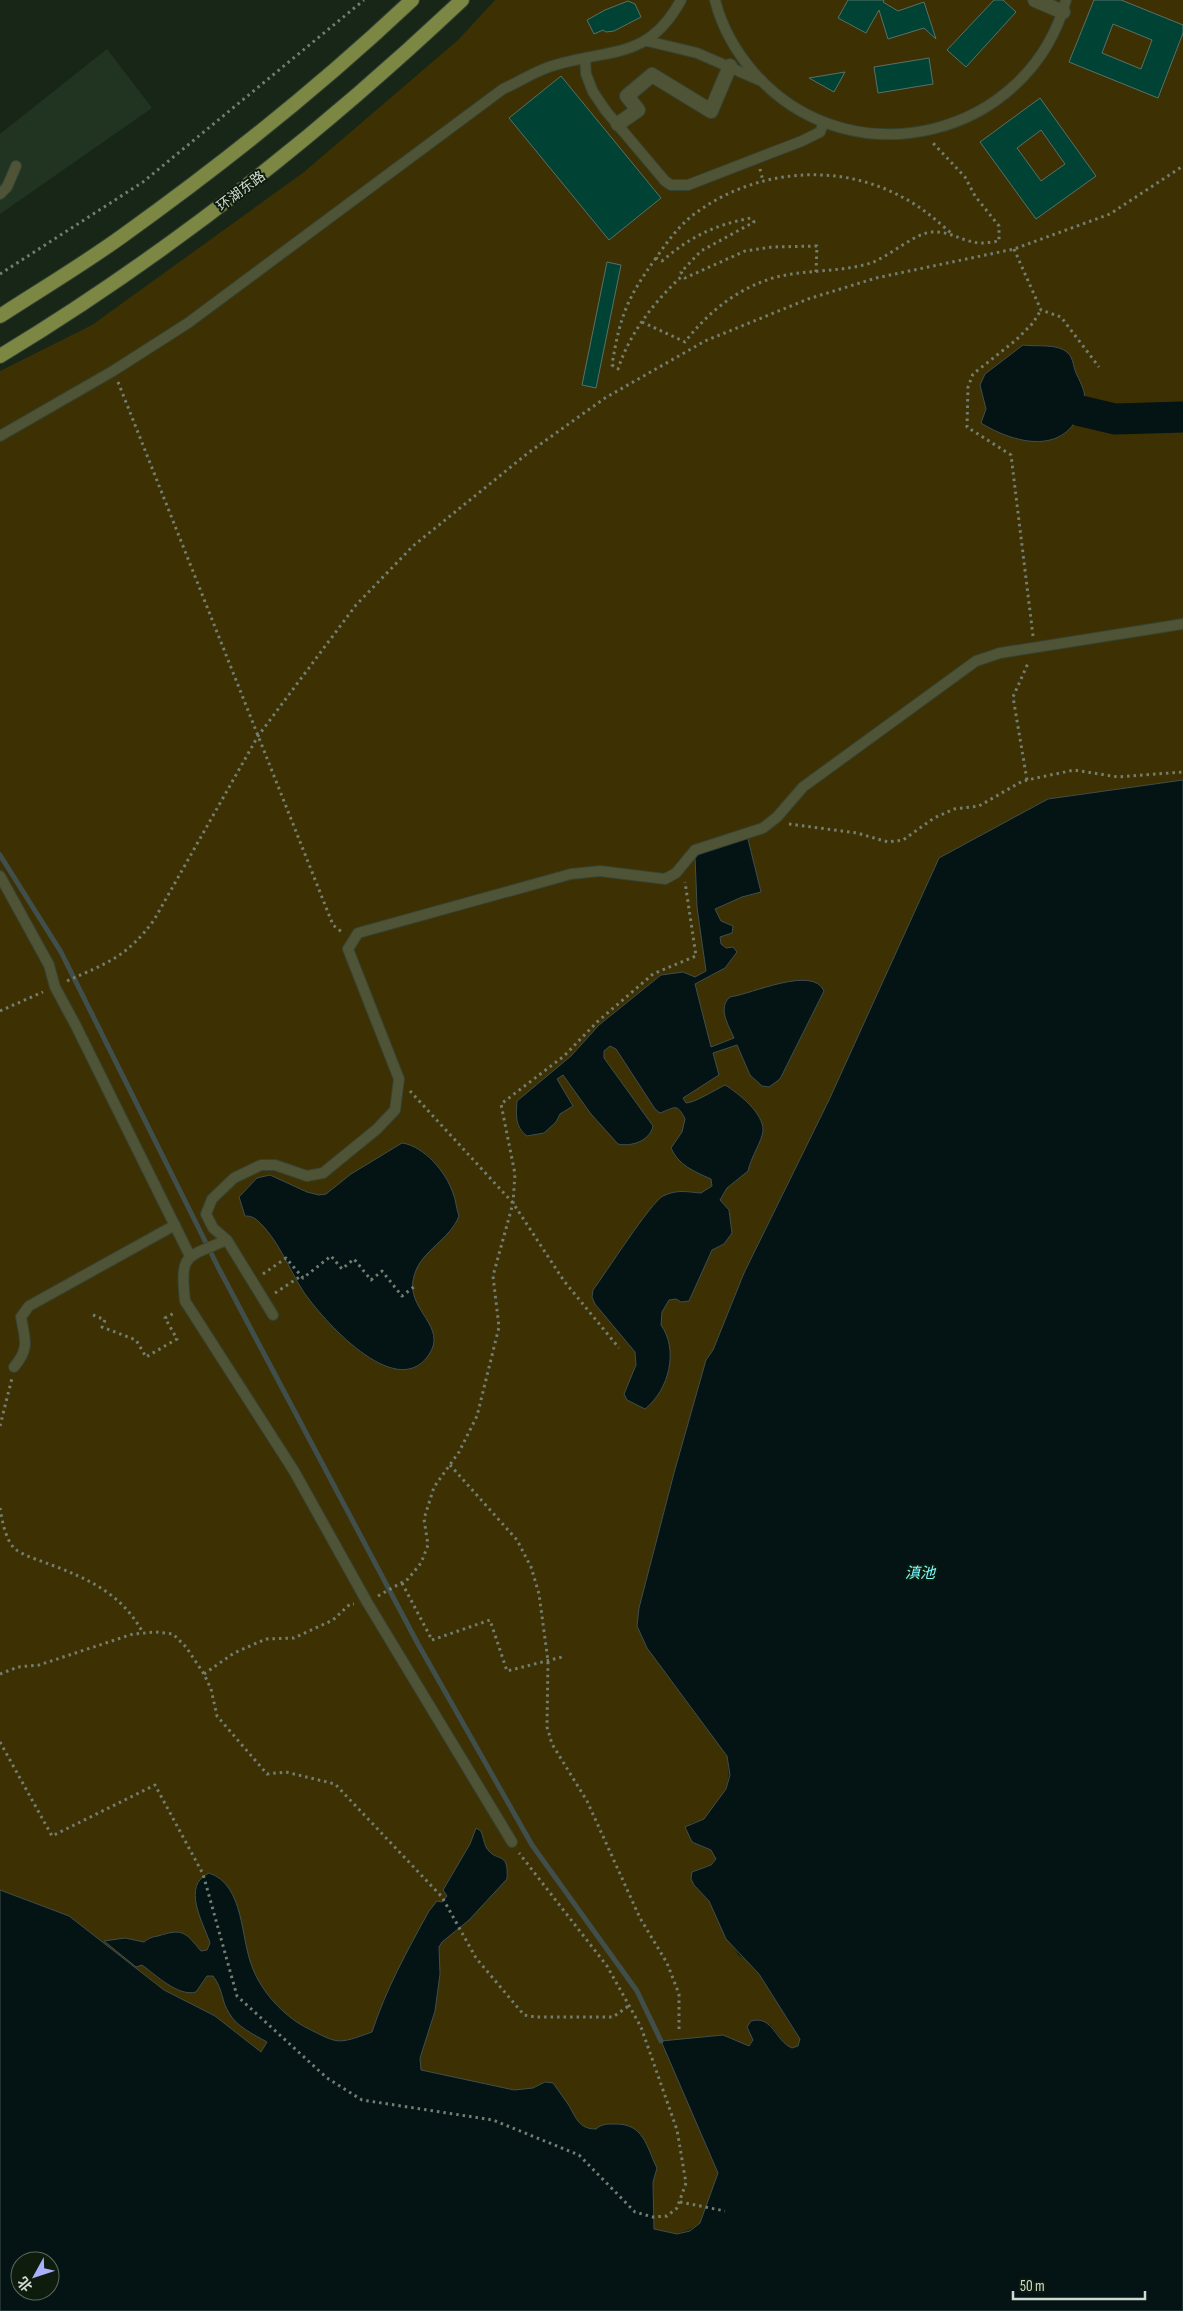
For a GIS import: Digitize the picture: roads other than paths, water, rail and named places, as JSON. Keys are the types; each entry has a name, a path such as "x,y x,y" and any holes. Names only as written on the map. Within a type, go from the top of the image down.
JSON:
{"main road":[{"path":"0,316 120,238 253,139 374,36 412,0"},
{"name":"环湖东路","path":"0,356 50,326 162,250 273,166 395,63 462,0"}],"street":[{"path":"1035,0 1065,6"},
{"path":"618,124 638,110 627,96 652,75 711,111 730,66"}],"lane":[{"path":"0,436 113,371 188,324 503,89 551,66 621,51 647,41 669,22 681,0"},
{"path":"715,0 725,27 736,47 764,83"},
{"path":"647,41 697,53 730,66 764,83 801,111 824,122 866,133 888,135 925,131 955,123 976,114 1014,87 1043,53 1065,6"},
{"path":"586,58 586,74 593,92 660,176 671,185 688,185 802,141 820,132 824,122"},
{"path":"0,194 7,187 16,166"},
{"path":"273,1315 213,1228 206,1214 212,1199 234,1178 261,1165 275,1165 307,1176 323,1174 377,1129 395,1110 399,1079 348,949 358,933 571,874 600,871 665,879 676,873 695,850 763,828 770,823 803,787 976,661 1000,653 1183,624"},
{"path":"0,876 49,965 80,1034 175,1225 195,1254"},
{"path":"14,1367 24,1355 26,1345 21,1317 29,1306 175,1225"},
{"path":"223,1241 195,1254 184,1262 182,1275 185,1301 294,1471 512,1842"}],"water":[{"path":"1023,345 1059,348 1068,353 1085,396 1078,417 1069,429 1058,437 1046,441 1019,439 993,430 981,423 986,409 980,385 985,374"},
{"name":"滇池","path":"1183,780 1183,2311 0,2311 0,1890 69,1916 164,1990 215,2016 261,2052 267,2042 246,2030 232,2018 226,2008 219,1985 213,1976 207,1976 196,1992 182,1991 168,1984 142,1965 136,1967 104,1941 125,1938 144,1942 152,1937 178,1932 187,1936 201,1951 207,1950 210,1943 199,1915 195,1895 196,1886 209,1873 221,1879 229,1889 240,1914 253,1969 262,1986 274,2002 297,2022 325,2037 338,2041 351,2039 372,2032 390,1985 429,1911 437,1901 442,1902 447,1896 443,1890 470,1844 476,1828 481,1831 485,1845 490,1852 504,1860 507,1879 469,1920 442,1942 439,1947 440,1974 435,2011 420,2058 421,2070 514,2090 533,2088 545,2082 553,2083 581,2125 596,2129 606,2124 624,2125 632,2127 643,2137 657,2168 653,2182 654,2229 677,2234 690,2231 700,2223 718,2173 661,2041 723,2035 749,2046 753,2040 747,2027 751,2021 758,2020 769,2025 786,2045 792,2048 798,2046 800,2039 759,1974 726,1939 709,1901 691,1879 692,1872 711,1865 716,1859 711,1850 692,1842 685,1827 704,1819 726,1789 730,1775 727,1756 647,1648 637,1626 639,1608 706,1360 713,1350 744,1273 829,1100 939,858 1048,799"},
{"path":"747,835 761,892 742,897 715,909 721,921 733,926 732,933 720,937 721,944 726,948 733,947 737,952 725,968 695,984 711,1047 734,1038 724,1012 726,1001 730,997 795,981 808,981 818,984 824,991 780,1079 769,1087 762,1086 750,1075 737,1045 713,1053 719,1075 683,1098 686,1103 690,1102 725,1085 743,1098 755,1111 762,1124 763,1131 748,1171 727,1188 720,1200 729,1210 732,1233 724,1244 712,1250 689,1301 669,1300 662,1312 661,1325 669,1346 669,1369 660,1391 645,1409 627,1400 624,1394 636,1365 635,1352 595,1304 592,1297 593,1290 657,1201 673,1192 701,1193 712,1186 711,1179 693,1171 678,1159 671,1148 682,1132 685,1119 680,1110 672,1108 660,1113 655,1109 616,1049 610,1046 604,1051 604,1058 653,1126 648,1136 639,1142 629,1145 618,1144 591,1114 563,1075 557,1079 573,1106 560,1114 556,1122 544,1133 527,1136 520,1129 516,1111 517,1101 571,1056 599,1025 661,975 683,972 695,977 706,971 697,907 695,856"},
{"path":"402,1143 418,1149 440,1169 450,1185 459,1216 449,1232 423,1259 414,1276 413,1288 415,1299 431,1326 434,1336 433,1345 428,1356 414,1368 397,1369 379,1363 360,1351 342,1336 312,1304 272,1236 252,1217 245,1216 239,1197 257,1178 270,1175 307,1192 319,1195 326,1194 351,1174"}],"waterway":[{"path":"1081,411 1115,419 1183,417"},
{"path":"0,855 61,952 218,1267 418,1644 532,1845 637,1991 661,2041"}]}
